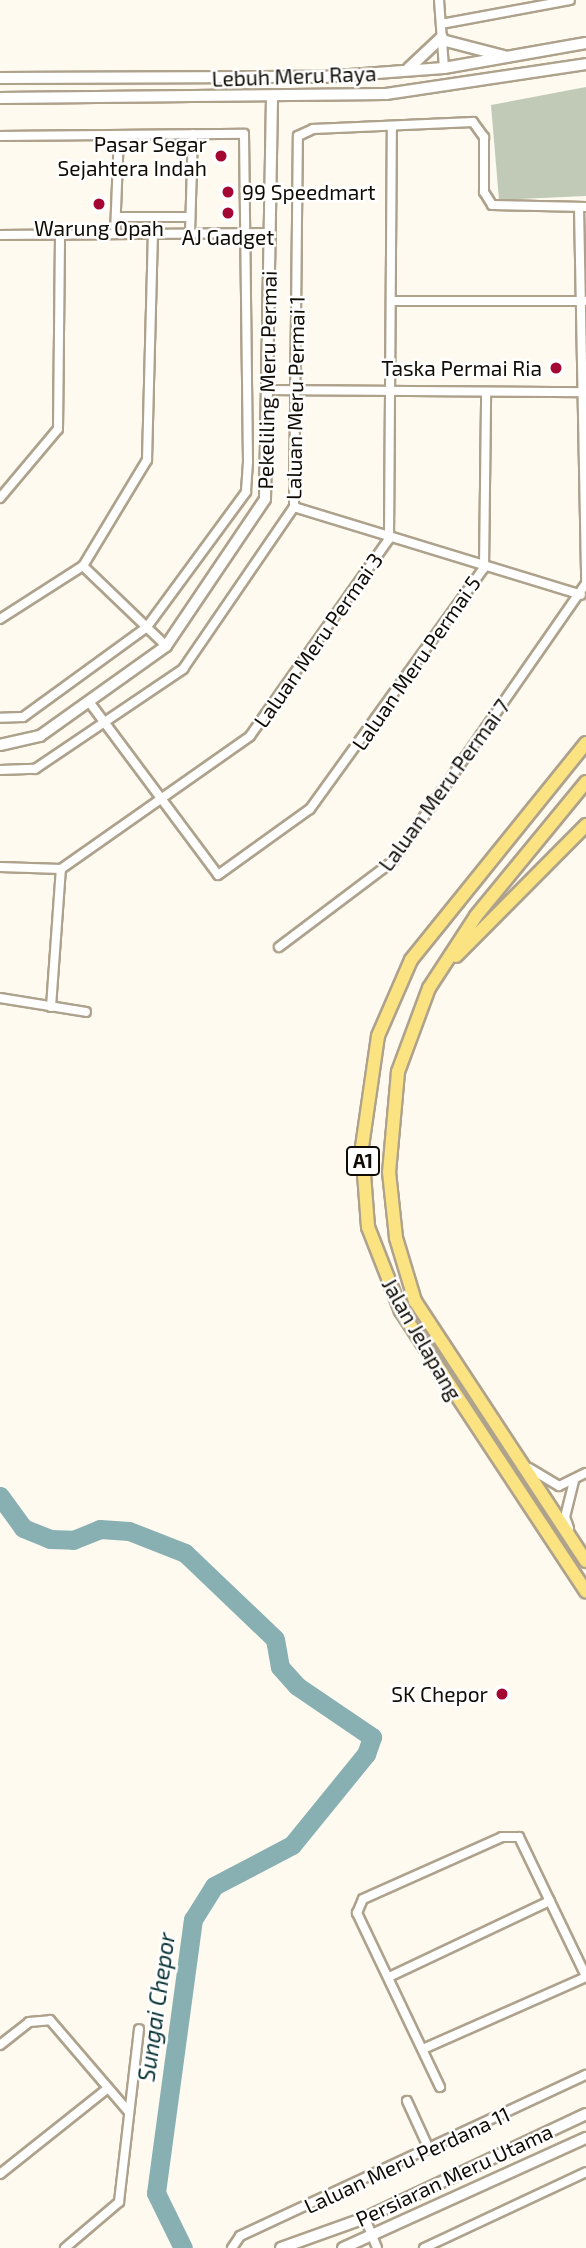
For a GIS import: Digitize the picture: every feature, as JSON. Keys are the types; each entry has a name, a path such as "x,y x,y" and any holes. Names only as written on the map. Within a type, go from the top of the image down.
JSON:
{"main road":[{"name":"Jalan Jelapang","path":"586,743 459,892 411,960 378,1036 362,1147 368,1227 401,1311 586,1592"},
{"name":"Jalan Jelapang","path":"586,782 477,916 429,988 405,1042 391,1114 389,1171 396,1238 415,1301 513,1455 586,1561"},
{"path":"429,988 586,825"}],"street":[{"path":"439,0 444,68"},
{"path":"441,24 570,0"},
{"path":"442,38 467,51 517,57"},
{"path":"403,71 442,38"},
{"name":"Lebuh Meru Raya","path":"0,78 179,80 403,71 517,57 586,43"},
{"name":"Lebuh Meru Raya","path":"0,98 386,94 586,64"},
{"name":"Pekeliling Meru Permai","path":"0,745 40,736 90,703 166,646 265,499 269,390 272,97"},
{"path":"392,127 474,122 484,137 484,192 492,205 583,207 586,583"},
{"name":"Laluan Meru Permai 1","path":"0,770 34,769 106,724 183,669 294,507 298,390 296,140 302,133 392,127"},
{"name":"Laluan Meru Permai 3","path":"61,869 250,736 389,540 393,391 392,127"},
{"path":"190,233 193,134"},
{"path":"0,136 244,134 246,233 246,492 147,627 23,717 0,718"},
{"path":"115,234 119,135"},
{"path":"116,217 190,217"},
{"path":"0,235 269,233"},
{"path":"0,498 58,429 60,234"},
{"path":"0,620 83,566 147,460 153,234"},
{"path":"392,301 582,301"},
{"path":"269,390 583,392"},
{"name":"Laluan Meru Permai 5","path":"162,799 218,875 317,802 484,568 486,391"},
{"path":"294,507 389,540 581,595"},
{"path":"83,566 166,646"},
{"name":"Laluan Meru Permai 7","path":"279,947 393,861 581,595 586,583"},
{"path":"90,703 162,799"},
{"path":"0,867 61,869 51,1007"},
{"path":"0,998 86,1012"},
{"path":"513,1455 546,1482 574,1481 586,1474"},
{"path":"574,1481 565,1517 574,1543"},
{"path":"423,2049 586,1977 519,1837 511,1834 363,1899 356,1913 440,2087"},
{"path":"389,1977 550,1901"},
{"path":"0,2045 29,2022 50,2020 128,2111"},
{"path":"65,2248 119,2202 139,2029"},
{"name":"Laluan Meru Perdana 11","path":"232,2248 240,2236 586,2075"},
{"path":"0,2174 108,2088"},
{"path":"407,2101 429,2149"},
{"name":"Persiaran Meru Utama","path":"281,2248 365,2218 586,2115"},
{"name":"Persiaran Meru Utama","path":"343,2248 586,2138"},
{"path":"424,2248 586,2172"},
{"path":"365,2218 377,2248"}],"green space":[{"path":"586,87 586,196 499,200 491,105"}],"waterway":[{"name":"Sungai Chepor","path":"0,1496 23,1528 50,1539 73,1540 100,1529 129,1531 185,1553 275,1639 280,1667 297,1686 372,1737 366,1754 292,1845 214,1886 193,1919 156,2193 183,2248"}],"place":[{"name":"Pasar Segar Sejahtera Indah","path":"221,156"},
{"name":"99 Speedmart","path":"228,192"},
{"name":"Warung Opah","path":"99,204"},
{"name":"AJ Gadget","path":"228,213"},
{"name":"Taska Permai Ria","path":"556,368"},
{"name":"SK Chepor","path":"502,1694"}]}
